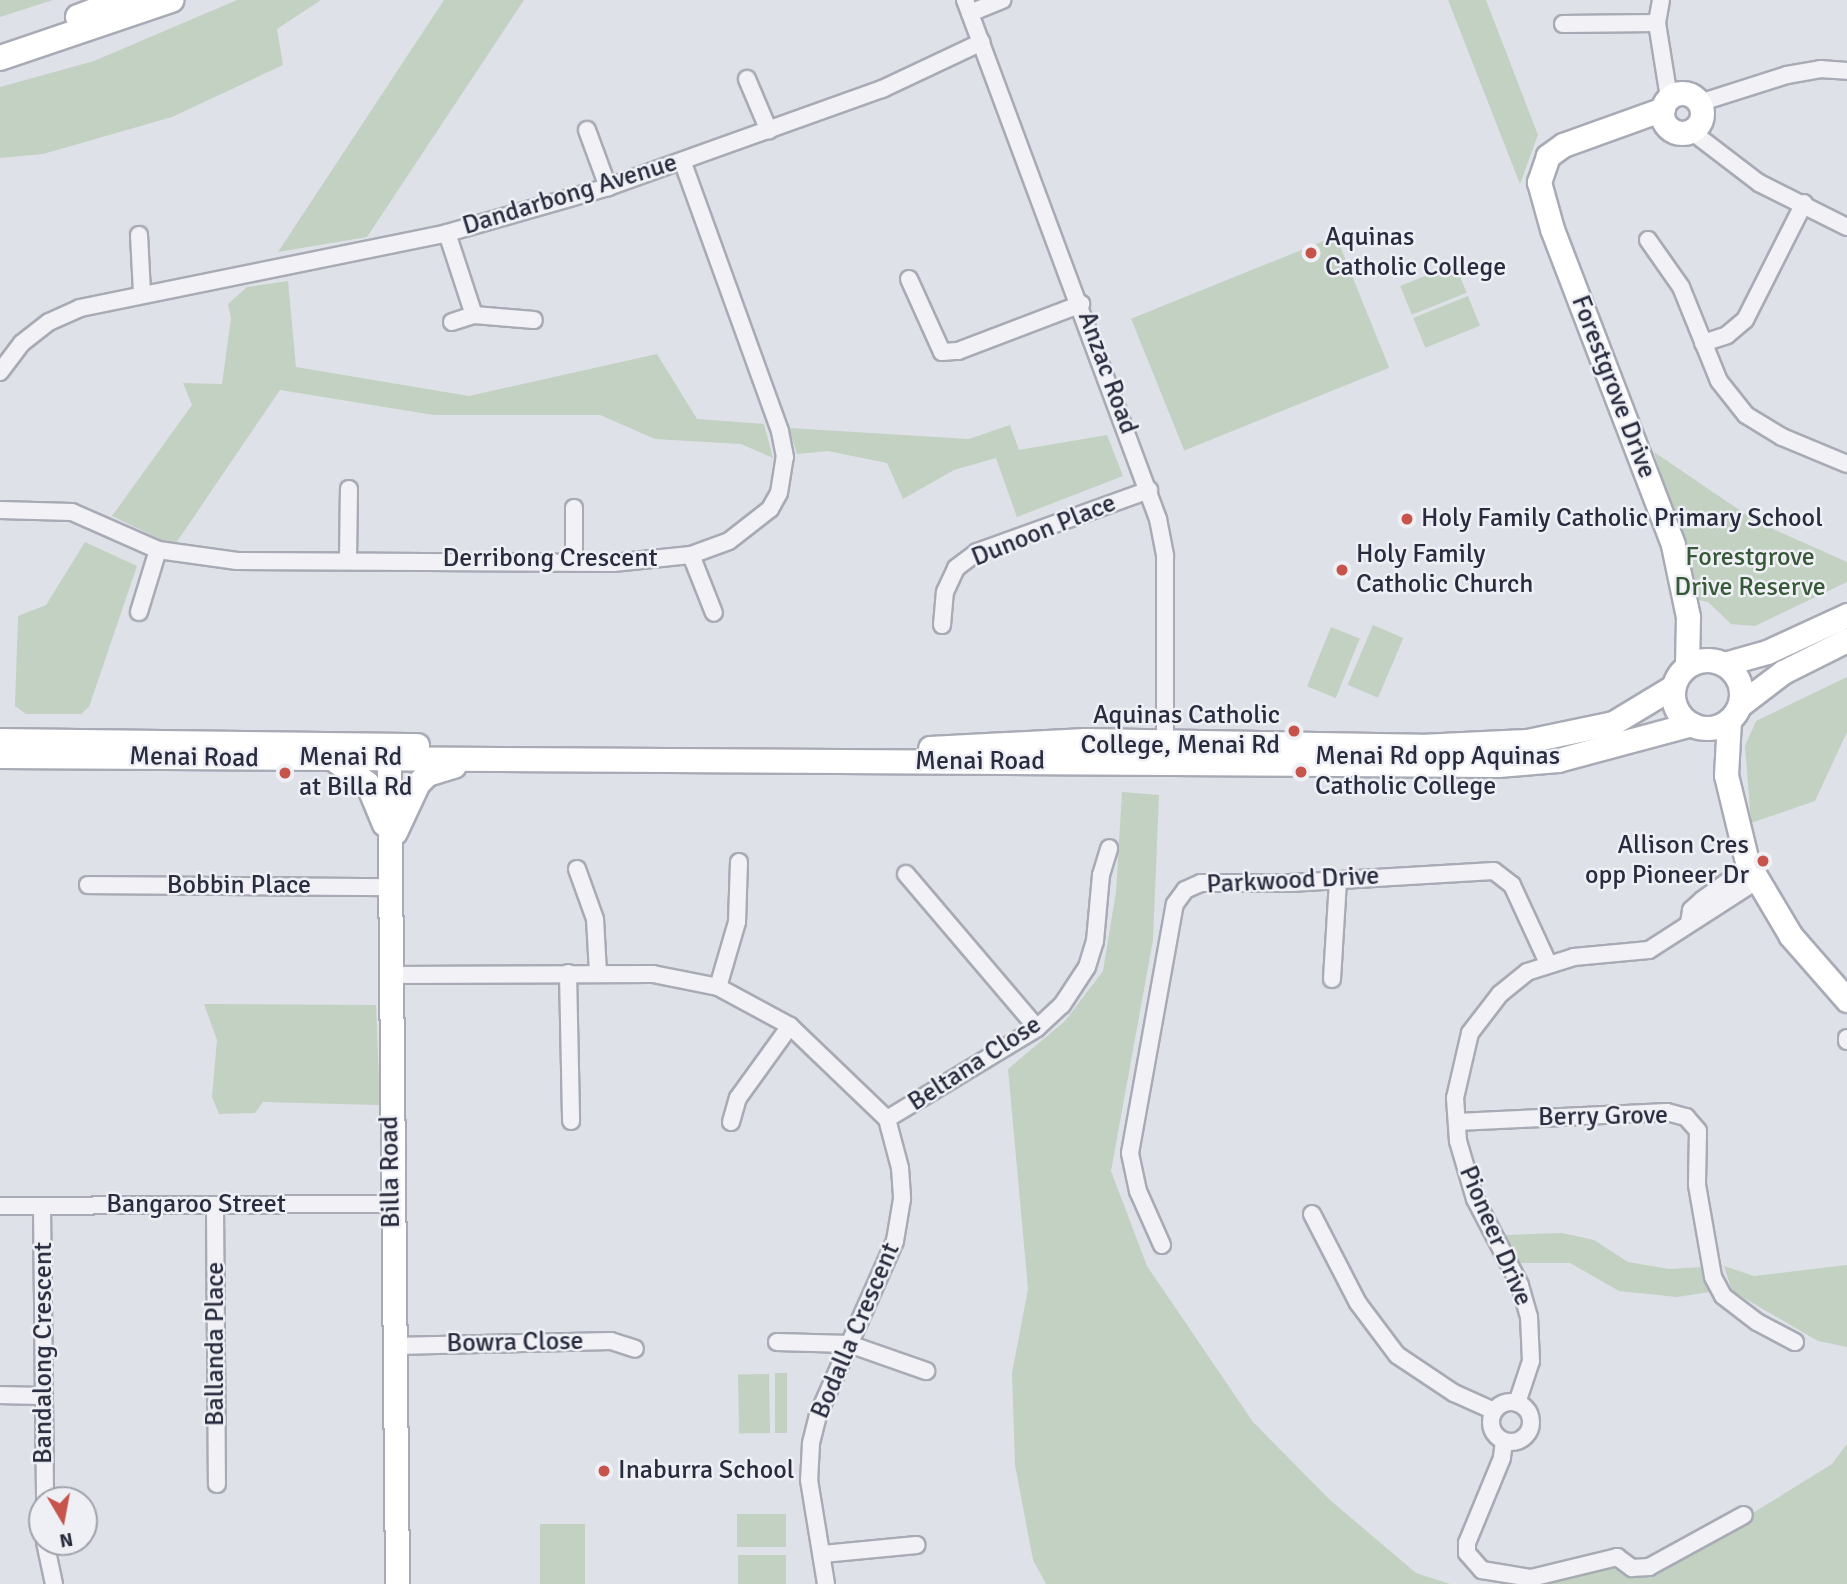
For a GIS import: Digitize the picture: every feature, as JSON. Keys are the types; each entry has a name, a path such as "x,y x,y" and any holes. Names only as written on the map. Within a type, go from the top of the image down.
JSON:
{"main road":[{"path":"0,41 123,0"},
{"path":"0,58 171,0"},
{"path":"1683,93 1699,103 1701,119 1691,131 1679,133 1665,110 1683,93"},
{"name":"Forestgrove Drive","path":"1665,110 1561,164 1547,181 1542,199 1673,545 1688,617"},
{"path":"1687,666 1767,652 1847,615"},
{"path":"1688,617 1719,662 1741,685 1726,775"},
{"path":"1688,617 1687,666 1674,686 1676,709 1696,726 1726,775 1753,874 1807,958 1847,1000"},
{"path":"1696,726 1735,712 1783,672 1847,640"},
{"name":"Menai Road","path":"0,756 502,761 1164,752 1527,741 1613,723 1674,686"},
{"name":"Menai Road","path":"0,740 1164,752 1498,765 1558,760 1696,726"},
{"name":"Menai Road","path":"320,743 369,750 389,761"},
{"name":"Menai Road","path":"389,761 407,749 444,746"},
{"path":"336,761 367,783 386,830 390,876"},
{"name":"Billa Road","path":"389,761 397,1584"},
{"path":"390,876 402,810 418,783 439,769 502,761"}],"street":[{"path":"967,7 1002,0"},
{"path":"1661,0 1657,23 1665,110"},
{"name":"Anzac Road","path":"967,7 1149,490 1165,556 1164,752"},
{"path":"1563,24 1657,23"},
{"name":"Dandarbong Avenue","path":"0,371 22,343 48,322 80,308 142,292 447,233 608,187 882,89 982,42"},
{"path":"1699,103 1787,75 1820,69 1847,71"},
{"path":"747,79 769,131"},
{"path":"587,130 608,187"},
{"path":"1691,131 1759,183 1804,203 1847,227"},
{"name":"Derribong Crescent","path":"0,510 72,512 158,550 237,561 655,561 691,555 729,541 770,509 779,493 785,457 780,431 682,161"},
{"path":"1703,343 1727,335 1745,320 1804,203"},
{"path":"447,233 474,315"},
{"path":"139,235 142,292"},
{"path":"1648,240 1681,286 1718,381 1746,415 1847,464"},
{"path":"909,279 942,352 958,351 1081,304"},
{"path":"452,322 474,315 534,320"},
{"path":"348,559 349,489"},
{"name":"Dunoon Place","path":"942,625 945,592 956,568 977,552 1149,490"},
{"path":"574,508 574,562"},
{"path":"139,612 158,550"},
{"path":"691,555 715,613"},
{"name":"Beltana Close","path":"887,1119 1037,1028 1062,1005 1087,967 1110,848"},
{"path":"718,987 737,922 739,862"},
{"path":"578,869 595,919 598,972"},
{"name":"Parkwood Drive","path":"1162,1245 1138,1191 1130,1153 1175,904 1185,890 1201,883 1338,880 1494,871 1512,884 1548,963"},
{"path":"906,874 1037,1028"},
{"name":"Pioneer Drive","path":"1517,1403 1531,1361 1529,1317 1520,1284 1465,1174 1457,1122 1459,1070 1470,1033 1500,994 1548,963 1649,950 1753,874"},
{"name":"Bobbin Place","path":"88,885 390,876"},
{"path":"1332,979 1338,880"},
{"path":"390,975 598,972 653,974 718,987 790,1026 887,1119"},
{"path":"568,973 570,1121"},
{"path":"731,1122 738,1098 790,1026"},
{"name":"Berry Grove","path":"1457,1122 1667,1112 1686,1117 1698,1131 1697,1185 1713,1276 1723,1296 1757,1322 1795,1342"},
{"name":"Bodalla Crescent","path":"826,1584 809,1480 811,1444 849,1344 895,1241 900,1220 900,1168 887,1119"},
{"name":"Ballanda Place","path":"215,1205 217,1483"},
{"name":"Bangaroo Street","path":"0,1206 392,1205"},
{"name":"Bandalong Crescent","path":"42,1207 45,1486"},
{"path":"1312,1214 1358,1303 1396,1355 1454,1394 1494,1411"},
{"name":"Bowra Close","path":"394,1346 611,1340 635,1349"},
{"path":"777,1342 849,1344 926,1371"},
{"path":"0,1395 44,1396"},
{"path":"1504,1403 1517,1403 1528,1410 1530,1429 1522,1439 1504,1441 1491,1429 1494,1411 1504,1403"},
{"path":"1504,1441 1502,1458 1467,1543 1467,1553 1482,1570 1502,1576 1531,1578 1617,1557 1632,1568 1649,1567 1744,1515"},
{"path":"823,1554 917,1545"},
{"path":"48,1556 54,1584"}],"green space":[{"path":"0,0 53,0 0,17"},
{"path":"237,0 321,0 277,29 283,65 172,117 43,154 0,158 0,87 94,61"},
{"path":"444,0 524,0 367,237 278,252"},
{"path":"1448,0 1486,0 1538,135 1520,184"},
{"path":"1336,236 1389,368 1184,450 1131,319"},
{"path":"1455,264 1467,293 1412,315 1400,286"},
{"path":"288,281 296,367 469,396 657,354 697,419 764,424 773,458 741,444 655,439 600,415 434,415 280,390 174,546 112,516 192,405 183,383 222,384 231,318 228,304 247,287"},
{"path":"1468,296 1480,326 1425,348 1413,318"},
{"path":"1010,425 1019,450 1107,435 1123,476 1017,517 996,458 954,470 903,499 887,463 828,451 797,454 789,428 969,439"},
{"name":"Forestgrove Drive Reserve","path":"1654,452 1757,522 1847,562 1847,582 1755,626 1731,624 1708,602 1699,600"},
{"path":"85,542 137,566 89,707 81,714 26,714 15,706 18,616 46,605"},
{"path":"1373,625 1403,638 1378,698 1348,685"},
{"path":"1331,627 1360,639 1336,698 1307,686"},
{"path":"1847,677 1847,732 1815,801 1751,823 1745,746 1756,721"},
{"path":"1122,792 1159,795 1153,940 1111,1171 1147,1266 1253,1422 1330,1500 1416,1573 1450,1584 1046,1584 1033,1560 1015,1465 1012,1373 1028,1289 1008,1069 1065,1021 1103,971 1116,892"},
{"path":"204,1004 376,1005 380,1105 263,1102 255,1113 219,1114 212,1097 217,1040"},
{"path":"1562,1233 1594,1240 1628,1262 1669,1269 1701,1267 1710,1292 1677,1297 1619,1291 1570,1263 1519,1263 1505,1235"},
{"path":"1847,1265 1847,1347 1818,1341 1732,1291 1724,1266 1754,1276"},
{"path":"775,1373 787,1373 787,1433 775,1433"},
{"path":"769,1374 770,1433 739,1434 738,1375"},
{"path":"1847,1444 1847,1584 1548,1584 1611,1568 1629,1574 1659,1571 1832,1464"},
{"path":"737,1514 786,1514 786,1547 737,1547"},
{"path":"540,1524 585,1524 585,1584 540,1584"},
{"path":"738,1555 786,1555 786,1584 738,1584"}],"place":[{"name":"Aquinas Catholic College","path":"1311,253"},
{"name":"Holy Family Catholic Primary School","path":"1407,519"},
{"name":"Holy Family Catholic Church","path":"1342,570"},
{"name":"Aquinas Catholic College, Menai Rd","path":"1294,731"},
{"name":"Menai Rd opp Aquinas Catholic College","path":"1301,772"},
{"name":"Menai Rd at Billa Rd","path":"285,773"},
{"name":"Allison Cres opp Pioneer Dr","path":"1763,861"},
{"name":"Inaburra School","path":"604,1471"}]}
